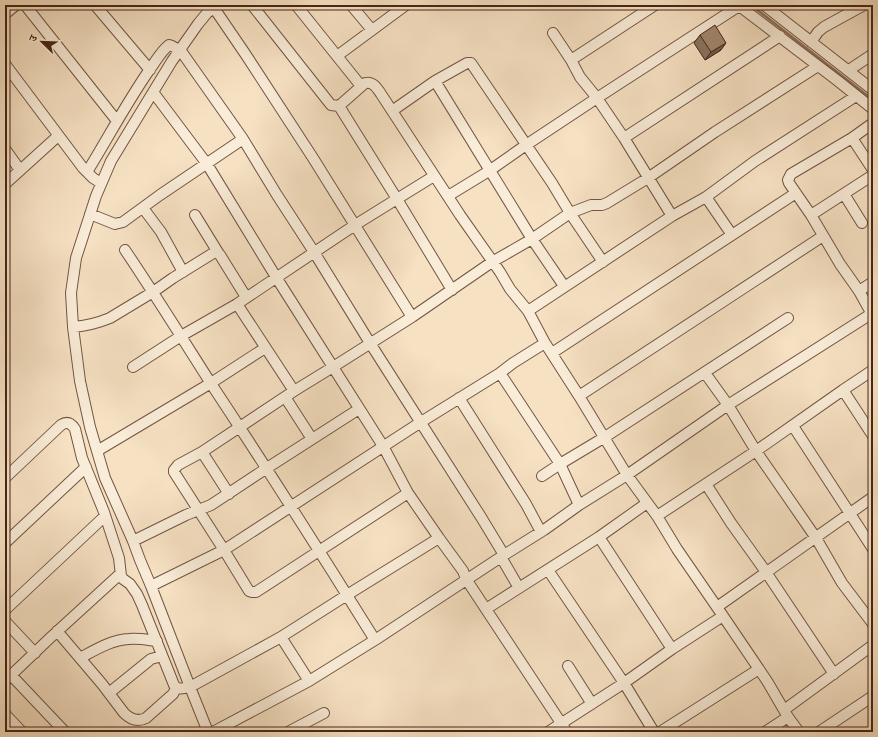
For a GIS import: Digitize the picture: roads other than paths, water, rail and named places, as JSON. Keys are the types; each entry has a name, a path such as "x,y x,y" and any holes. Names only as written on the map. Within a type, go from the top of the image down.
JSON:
{"street":[{"path":"5,14 16,5"},
{"path":"25,5 117,121"},
{"path":"95,5 150,70"},
{"path":"252,5 331,105 339,106 367,82 374,85 510,289 528,311 545,343 580,396 627,475 657,516 677,549 759,669 798,732"},
{"path":"296,5 361,86"},
{"path":"352,5 372,30"},
{"path":"337,56 406,5"},
{"path":"572,60 655,5"},
{"path":"764,5 873,90"},
{"path":"811,42 818,32 824,27 864,5"},
{"path":"448,196 489,171 526,145 738,6 780,36 873,109"},
{"path":"95,179 111,161 153,92 176,48 215,7 313,158 412,317"},
{"path":"553,33 572,60 580,77 597,98 624,138 672,216"},
{"path":"624,138 780,36"},
{"path":"208,732 133,541 105,478 90,427 80,381 73,327 71,293 76,258 90,214 95,179 117,121 150,70 169,45 182,52 243,139 370,343 482,517 519,588"},
{"path":"849,70 873,54"},
{"path":"392,111 435,81 467,63 472,63 603,262"},
{"path":"5,64 83,168 95,179"},
{"path":"408,493 254,593 249,591 174,470 178,465 202,452 294,391 412,317 492,262 532,239 570,212 591,205 605,204 648,178 715,132 818,66"},
{"path":"435,81 489,171 564,286"},
{"path":"153,92 207,164 276,277 383,446 408,493 463,571 466,580 564,728"},
{"path":"528,311 672,216 706,197 756,161 856,96"},
{"path":"339,106 452,290"},
{"path":"213,732 309,681 375,640 627,475 728,406 872,315 859,290 840,264 811,215 789,183 788,177 852,138 873,123"},
{"path":"5,184 58,136"},
{"path":"852,138 873,170"},
{"path":"90,214 115,224 119,223 243,139"},
{"path":"5,149 20,170"},
{"path":"811,215 873,175"},
{"path":"133,367 181,336 237,304 355,225 434,176"},
{"path":"552,352 796,193"},
{"path":"844,194 862,223"},
{"path":"706,197 732,235"},
{"path":"143,208 160,232 183,272"},
{"path":"195,215 246,297"},
{"path":"580,396 823,236"},
{"path":"125,250 319,550 375,640"},
{"path":"73,327 103,321 153,292 212,253 216,252 218,254"},
{"path":"859,290 873,282"},
{"path":"237,304 294,391"},
{"path":"542,476 705,373 788,318"},
{"path":"151,586 224,550 383,446 545,343"},
{"path":"97,452 211,383 265,348"},
{"path":"657,516 756,451 873,370"},
{"path":"500,373 560,464 579,505"},
{"path":"705,373 756,451 816,538 842,583 873,624"},
{"path":"843,390 873,436"},
{"path":"285,397 312,439"},
{"path":"459,398 526,504 540,532"},
{"path":"133,541 186,514 199,511 211,505 359,409"},
{"path":"5,478 61,425 67,423 73,425 82,458 106,516 119,558 120,574 137,594 176,688"},
{"path":"792,426 873,549"},
{"path":"202,452 229,494"},
{"path":"5,543 86,467"},
{"path":"706,484 834,674"},
{"path":"717,607 873,497"},
{"path":"486,609 599,537 647,503"},
{"path":"5,610 106,516"},
{"path":"599,537 672,649"},
{"path":"176,688 181,689 190,687 281,637 439,538"},
{"path":"548,570 624,683 654,732"},
{"path":"65,732 8,678 120,574"},
{"path":"548,732 564,728 592,704 723,616"},
{"path":"5,621 35,653"},
{"path":"57,631 128,717 132,719 142,720 146,718 173,694 176,688"},
{"path":"281,637 309,681"},
{"path":"80,658 118,640 145,639 157,641"},
{"path":"765,732 834,674 873,645"},
{"path":"109,693 151,659 162,656"},
{"path":"568,666 592,704"},
{"path":"660,732 759,669"},
{"path":"819,732 873,696"},
{"path":"288,732 324,713"},
{"path":"5,714 22,732"}],"waterway":[{"path":"751,5 873,100"}]}
